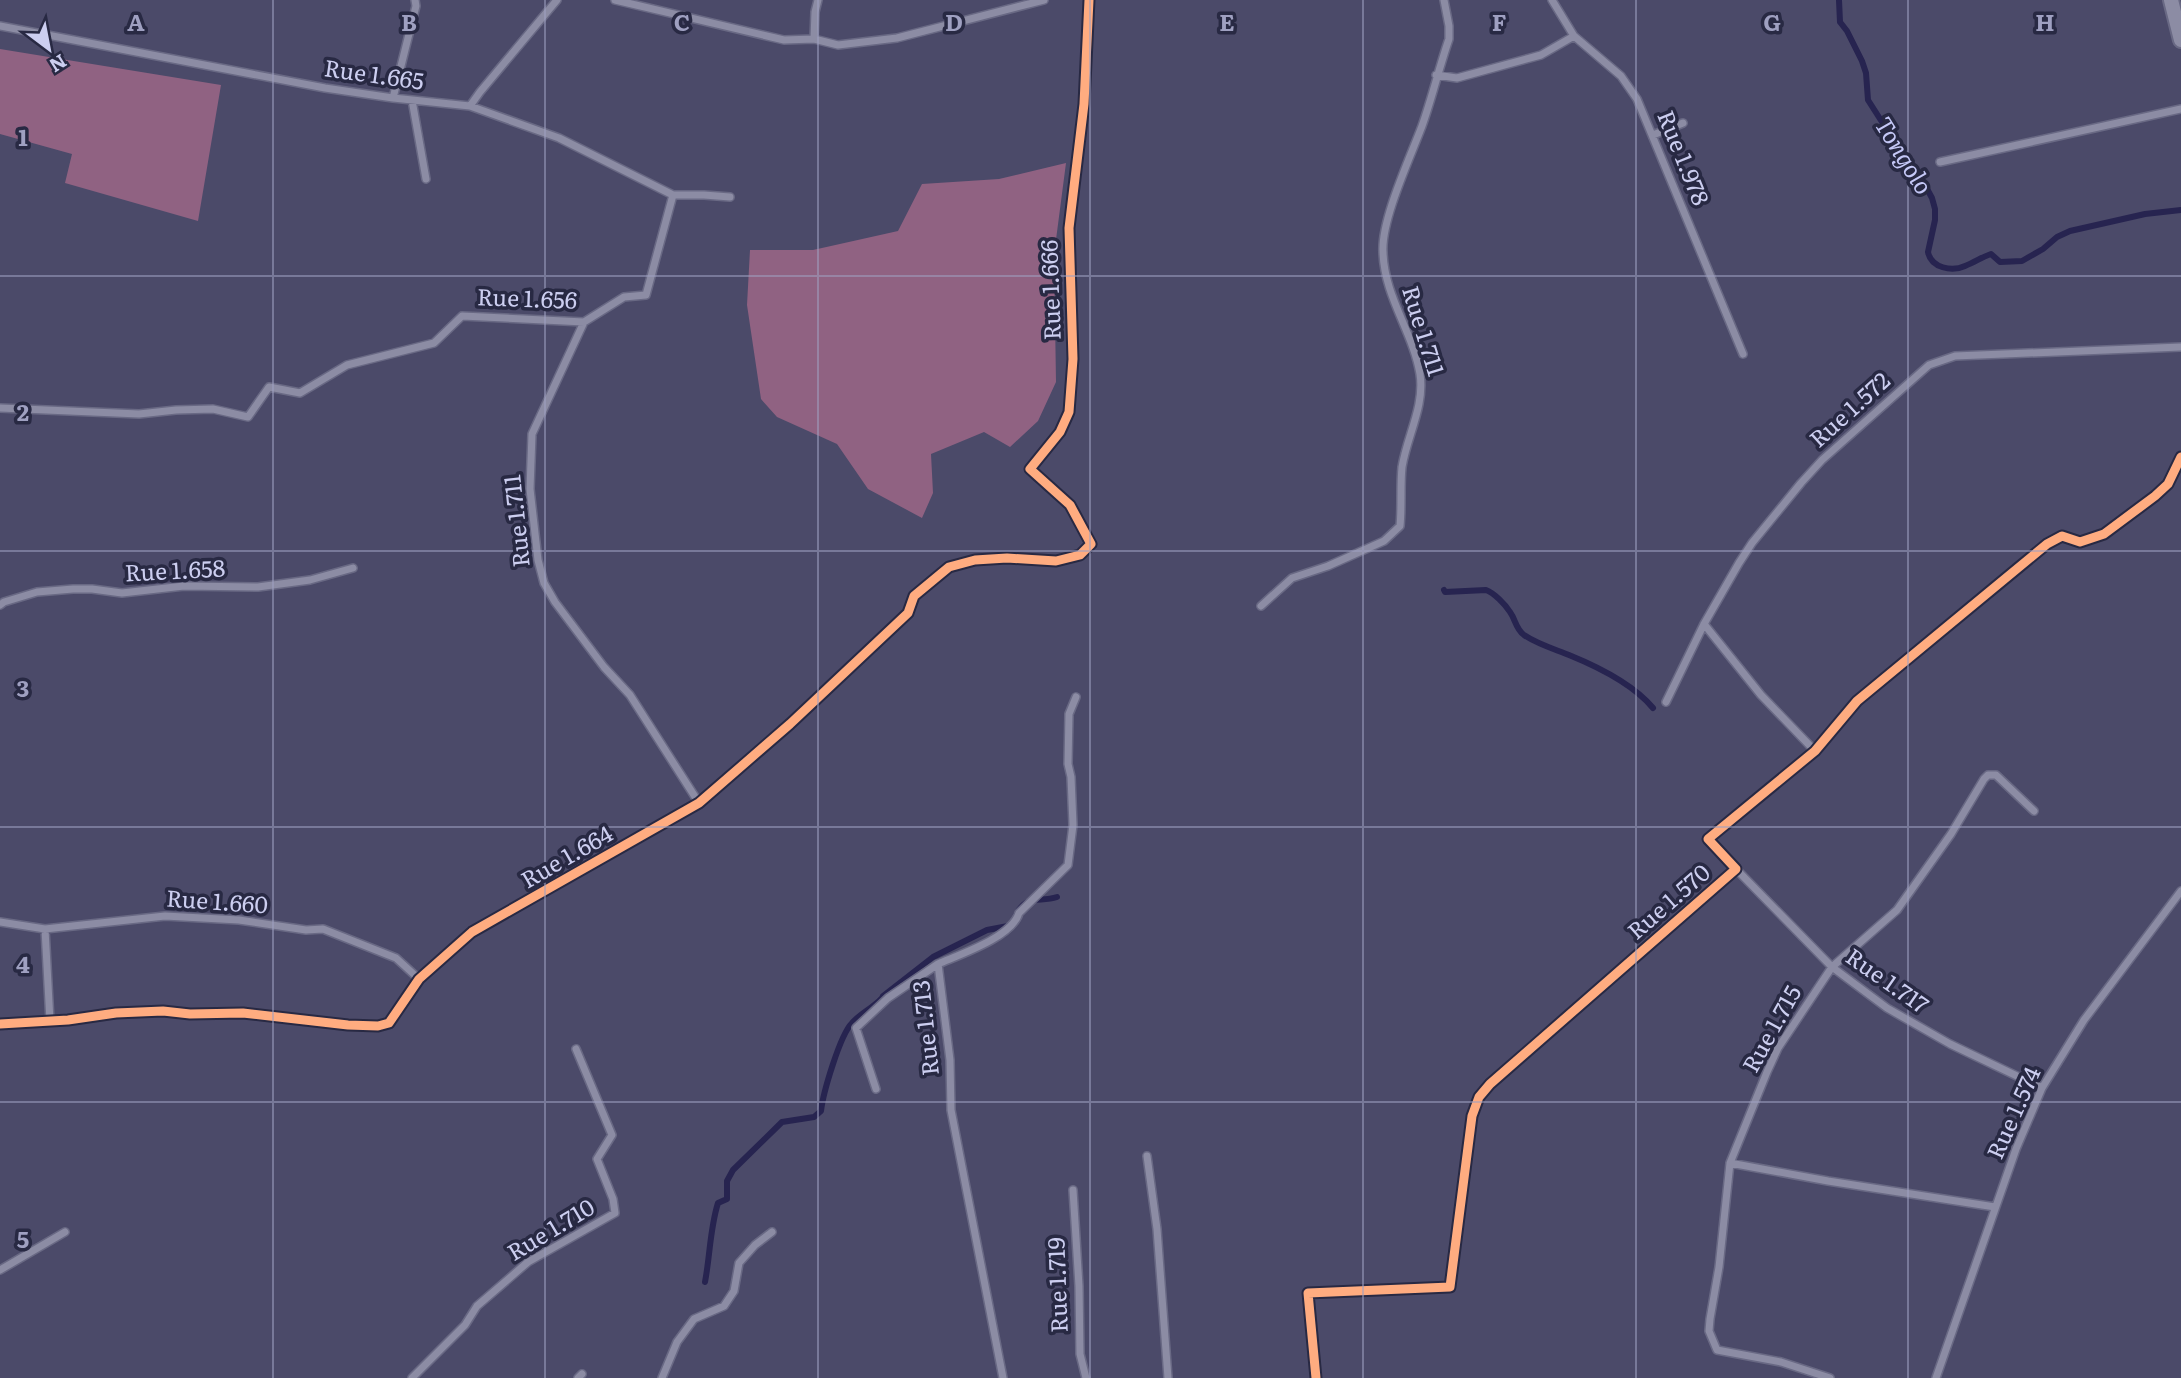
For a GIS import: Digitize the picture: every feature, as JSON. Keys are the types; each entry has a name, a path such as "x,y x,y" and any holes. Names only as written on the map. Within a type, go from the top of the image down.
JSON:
{"main road":[{"path":"2171,0 2181,40"}],"street":[{"path":"393,98 416,6 415,0"},
{"path":"470,106 557,0"},
{"path":"615,0 784,40 814,39 838,45 897,38 1044,0"},
{"path":"814,39 818,0"},
{"name":"Rue 1.666","path":"1089,0 1084,104 1069,229 1073,359 1069,412 1060,432 1030,469 1070,505 1091,544"},
{"name":"Rue 1.711","path":"1261,606 1292,578 1328,566 1384,541 1400,526 1402,470 1408,440 1419,409 1422,387 1418,366 1385,274 1382,251 1385,231 1439,75 1448,39 1449,26 1444,0"},
{"name":"Rue 1.978","path":"1552,0 1574,36 1598,55 1631,88 1743,354"},
{"name":"Rue 1.665","path":"0,26 298,83 393,98 470,106 559,138 673,195 730,197"},
{"path":"1439,75 1457,78 1541,55 1574,36"},
{"path":"412,100 426,179"},
{"path":"1940,162 2181,109"},
{"path":"1653,135 1683,122"},
{"name":"Rue 1.656","path":"0,408 139,414 213,410 248,417 269,387 300,393 347,365 434,343 463,316 584,322 624,297 646,295 673,195"},
{"name":"Rue 1.711","path":"584,322 532,434 530,489 538,559 544,583 555,602 604,667 630,695 699,803"},
{"name":"Rue 1.572","path":"1666,702 1704,624 1752,543 1822,460 1929,365 1955,356 2181,347"},
{"name":"Rue 1.570","path":"1316,1378 1308,1293 1450,1287 1470,1129 1479,1097 1490,1084 1736,869 1708,839 1815,751 1857,702 2047,544 2062,536 2080,542 2104,534 2168,484 2181,457"},
{"name":"Rue 1.664","path":"0,1024 163,1011 190,1014 243,1013 348,1025 378,1026 389,1023 419,979 472,932 699,803 790,724 908,613 914,596 949,567 975,559 1056,561 1080,555 1091,544"},
{"name":"Rue 1.658","path":"0,606 4,602 37,592 92,589 122,593 184,586 258,587 310,580 354,568"},
{"path":"1704,624 1761,695 1815,751"},
{"name":"Rue 1.713","path":"1003,1378 951,1110 950,1060 939,964 984,944 1016,922 1020,913 1068,865 1073,825 1068,764 1069,714 1076,697"},
{"name":"Rue 1.715","path":"1830,1378 1781,1362 1717,1350 1709,1332 1730,1163 1779,1048 1832,967 1897,910 1951,834 1983,779 1996,775 2035,811"},
{"name":"Rue 1.717","path":"1736,869 1832,967 1897,1014 1950,1044 2042,1088"},
{"name":"Rue 1.574","path":"1936,1378 2016,1149 2042,1088 2084,1020 2181,891"},
{"name":"Rue 1.660","path":"0,922 45,929 165,916 239,920 306,930 323,929 396,958 419,979"},
{"path":"45,929 50,1021"},
{"path":"876,1089 856,1028 888,998 939,964"},
{"name":"Rue 1.710","path":"412,1378 465,1325 477,1306 528,1262 615,1213 613,1199 597,1159 612,1135 576,1049"},
{"path":"1147,1156 1157,1229 1168,1378"},
{"path":"1730,1163 1995,1207"},
{"name":"Rue 1.719","path":"1073,1190 1080,1354 1086,1378"},
{"path":"0,1270 65,1232"},
{"path":"662,1378 677,1342 694,1319 724,1306 734,1291 739,1263 755,1245 772,1233"}],"shaded area":[{"path":"0,49 221,85 198,221 65,183 72,154 0,134"},
{"path":"1066,163 1054,255 1056,382 1038,421 1010,447 984,432 931,454 933,493 922,518 868,489 837,444 777,417 761,399 747,305 750,250 813,250 898,231 922,184 999,179"}],"waterway":[{"name":"Tongolo","path":"1839,0 1840,22 1847,31 1866,73 1868,100 1932,198 1935,220 1928,252 1933,262 1943,267 1960,268 1991,254 2000,262 2022,261 2070,231 2145,214 2181,210"},
{"path":"1444,590 1489,591 1505,606 1524,635 1614,677 1653,708"},
{"path":"1016,915 1029,901 1057,897"},
{"path":"883,996 933,957 987,930 1008,926"},
{"path":"705,1282 715,1213 718,1203 727,1199 727,1181 733,1170 782,1122 814,1117 821,1111 833,1065 847,1029 882,998"}],"cycle path":[{"path":"0,1024 163,1011 190,1014 243,1013 348,1025 378,1026 389,1023 419,979 472,932 699,803 790,724 908,613 914,596 949,567 975,560 1007,558 1056,561 1080,555 1091,544 1070,505 1030,469 1060,432 1069,412 1073,359 1069,228 1084,104 1089,0"},
{"path":"1316,1378 1308,1293 1450,1287 1472,1116 1479,1097 1490,1084 1736,869 1708,839 1815,751 1857,701 2047,544 2062,536 2080,542 2104,534 2168,484 2181,457"}]}
